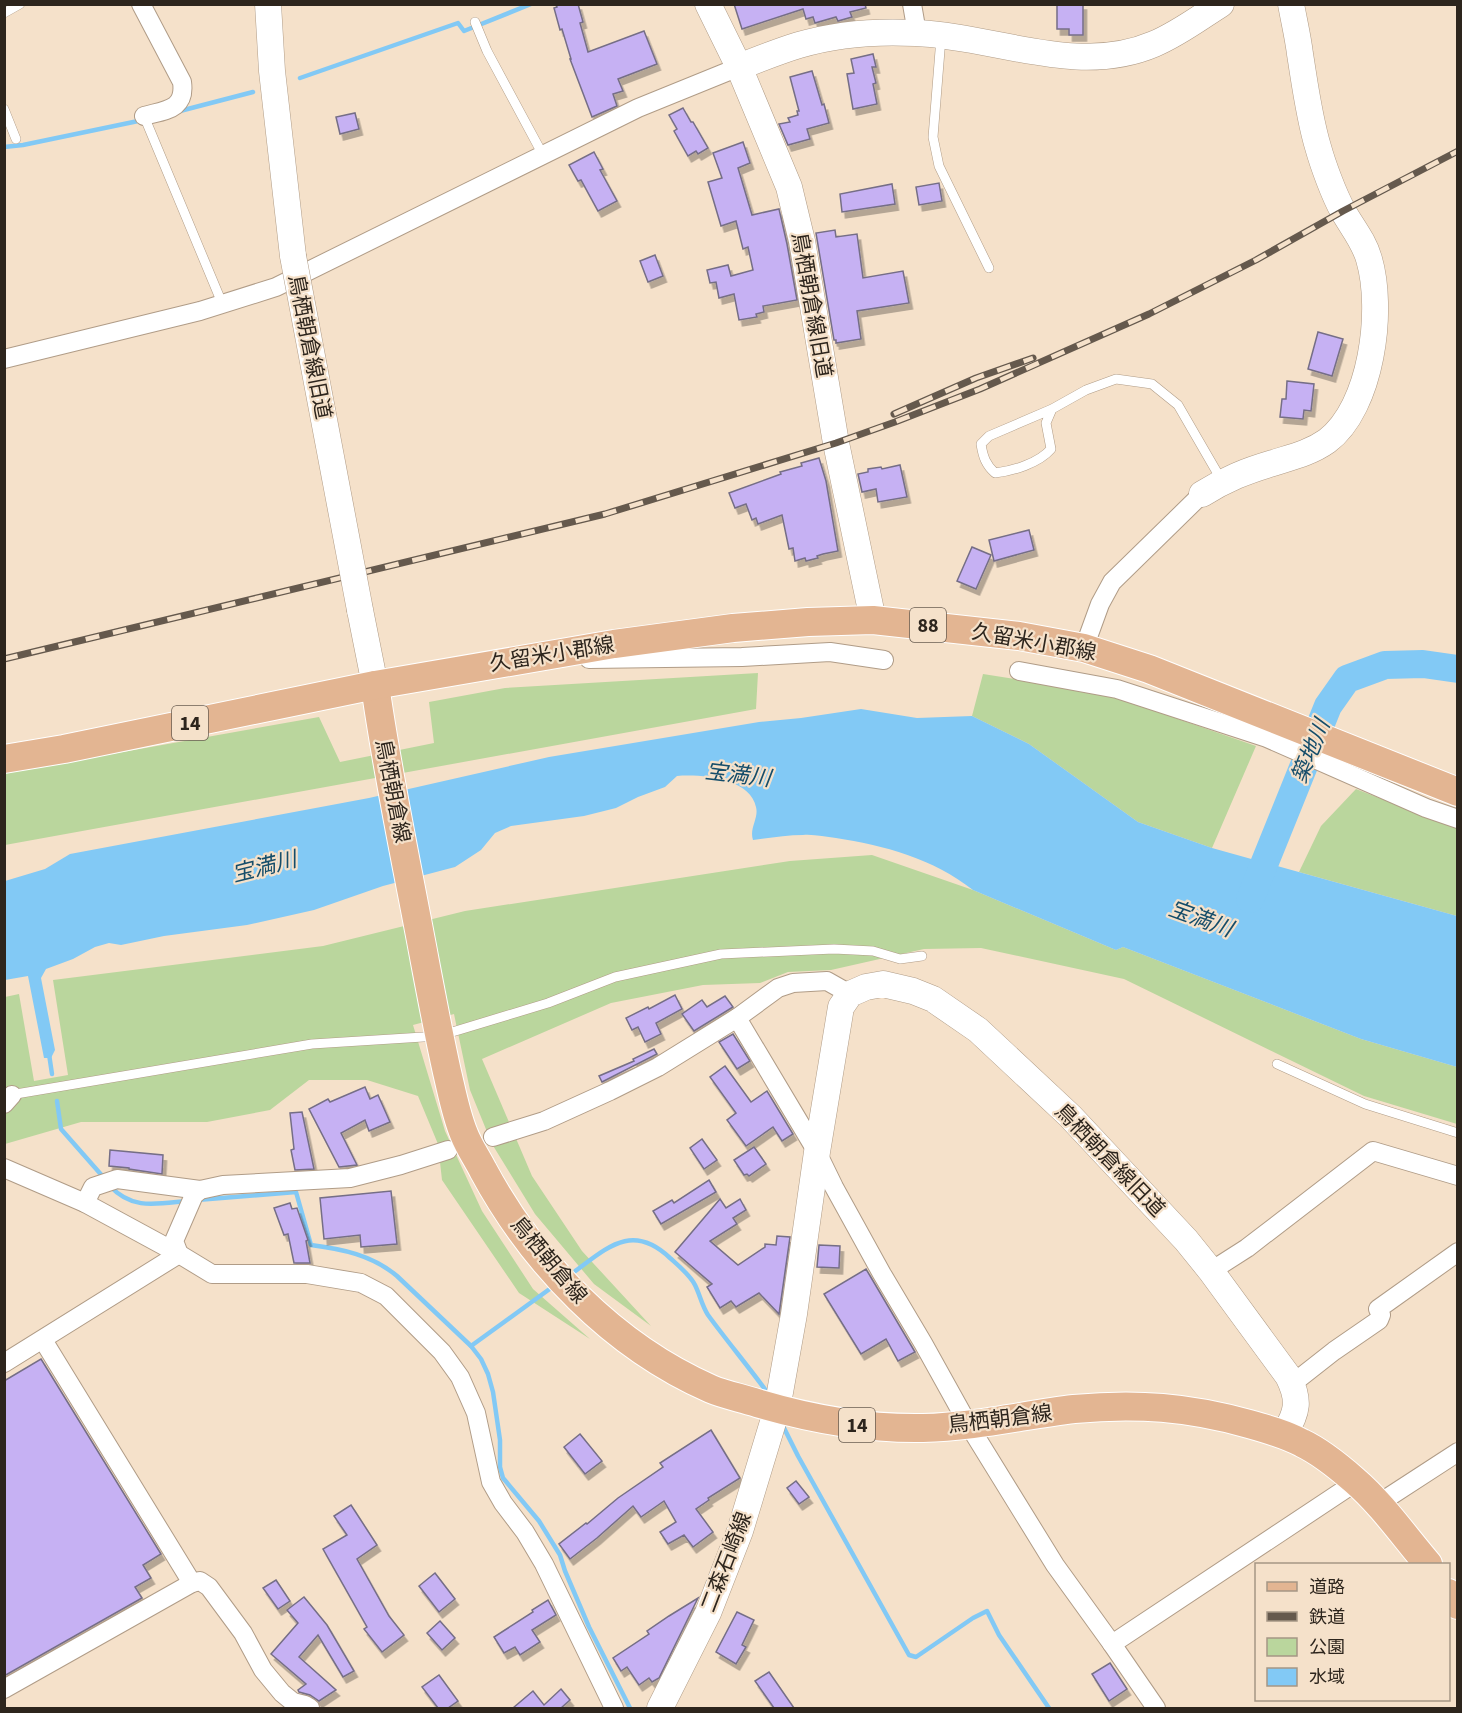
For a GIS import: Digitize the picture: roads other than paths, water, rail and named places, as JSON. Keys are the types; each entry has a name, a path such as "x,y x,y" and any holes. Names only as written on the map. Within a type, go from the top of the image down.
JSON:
{"main road":[{"name":"久留米小郡線","path":"375,685 614,644 733,628 873,620 1019,636 1084,648 1159,673 1458,792"},
{"name":"鳥栖朝倉線","path":"375,685 438,1029 453,1099 464,1134 498,1198 536,1251 577,1297 621,1336 712,1390 777,1409 872,1427 923,1428 1074,1409 1147,1406 1214,1414 1284,1434 1334,1463 1378,1504 1427,1563"},
{"name":"14","path":"4,759 375,685"}],"street":[{"path":"141,4 182,82 184,94 179,103 171,108 144,117"},
{"name":"鳥栖朝倉線旧道","path":"268,4 272,70 293,256 375,685"},
{"name":"鳥栖朝倉線旧道","path":"708,4 739,67 789,187 802,242 836,443 873,620"},
{"path":"912,4 929,34"},
{"path":"4,359 200,311 276,287 638,108 775,53 816,41 868,33 929,34 1050,54 1076,57 1105,56 1153,44 1172,35 1221,4"},
{"path":"1084,648 1100,604 1112,582 1212,488 1274,462 1304,454 1328,440 1346,419 1360,392 1372,353 1376,310 1369,259 1361,240 1340,205 1318,149 1307,105 1291,4"},
{"path":"517,660 742,657 830,652 884,660"},
{"path":"1019,671 1117,689 1267,738 1426,808 1458,819"},
{"path":"493,1137 543,1121 658,1067 737,1018 778,988 793,982 827,981 846,1001"},
{"name":"鳥栖朝倉線旧道","path":"846,1001 867,987 883,984 913,991 933,999 978,1030 1070,1116 1186,1240 1288,1376 1294,1389 1297,1405 1294,1419 1284,1434"},
{"name":"二森石崎線","path":"660,1708 708,1613 740,1531 777,1409 794,1314 817,1152 846,1001"},
{"path":"737,1018 817,1152 882,1274 969,1424 1055,1565 1155,1708"},
{"path":"85,1203 93,1187 117,1179 200,1190 223,1185 350,1178 401,1166 448,1150"},
{"path":"1211,1271 1247,1248 1373,1151 1458,1176"},
{"path":"4,1168 85,1203 212,1274 307,1274 333,1277 361,1283 386,1296 442,1352 460,1377 476,1413 490,1482 525,1532 543,1564 614,1708"},
{"path":"179,1254 174,1241 194,1195 200,1190"},
{"path":"1292,1383 1379,1320 1381,1315 1378,1309 1458,1252"},
{"path":"4,1363 179,1254"},
{"path":"43,1340 192,1583"},
{"path":"1378,1504 1458,1452"},
{"path":"1112,1644 1356,1482"},
{"path":"4,1689 192,1583 200,1581 209,1587 243,1633 263,1670 293,1702 310,1708"}],"lane":[{"path":"4,13 20,4"},
{"path":"475,22 487,51 543,155"},
{"path":"929,34 933,137 939,165 989,268"},
{"path":"4,109 16,139"},
{"path":"144,117 222,303"},
{"path":"1052,409 1046,423 1051,449 1045,456 1007,471 995,473 988,466 981,444 989,436 1052,409 1086,390 1116,379 1152,384 1179,405 1212,488"},
{"path":"7,1098 312,1044 438,1029 548,1003 615,977 721,954 834,949 873,951 900,959 922,956"},
{"path":"1277,1064 1365,1104 1458,1133"}],"water":[{"name":"宝満川","path":"861,709 917,718 972,716 1029,744 1138,822 1212,848 1457,916 1457,1067 1361,1039 1123,947 1116,950 973,890 942,870 890,849 815,835 753,840 752,831 757,811 752,797 735,784 699,776 677,776 665,787 616,808 584,816 511,826 495,833 481,850 455,867 383,886 314,910 247,925 164,936 121,945 109,943 95,947 73,959 46,969 41,978 55,1050 51,1058 44,1058 28,976 5,980 5,881 45,869 70,854 369,798 549,757 759,722"}],"waterway":[{"path":"300,78 458,23 464,31 531,4"},
{"path":"180,111 253,92"},
{"path":"4,147 143,120"},
{"name":"築地川","path":"1250,899 1328,706 1347,679 1385,665 1423,664 1458,669"},
{"path":"49,1054 52,1074"},
{"path":"57,1101 61,1129 105,1179"},
{"path":"110,1186 127,1199 145,1204 186,1201"},
{"path":"197,1200 296,1192 311,1245 356,1254 387,1269 471,1346 481,1359 493,1392 503,1478 539,1521 560,1555 589,1627 630,1708"},
{"path":"574,1272 620,1242 632,1240 656,1247 690,1278 708,1315 767,1392"},
{"path":"471,1346 551,1288"},
{"path":"782,1424 909,1655 916,1657 987,1611 999,1635 1049,1708"}],"railway":[{"path":"4,659 605,514 836,443 980,389 1149,314 1256,260 1343,211 1458,151"},
{"path":"894,414 976,378 1033,358"}]}
